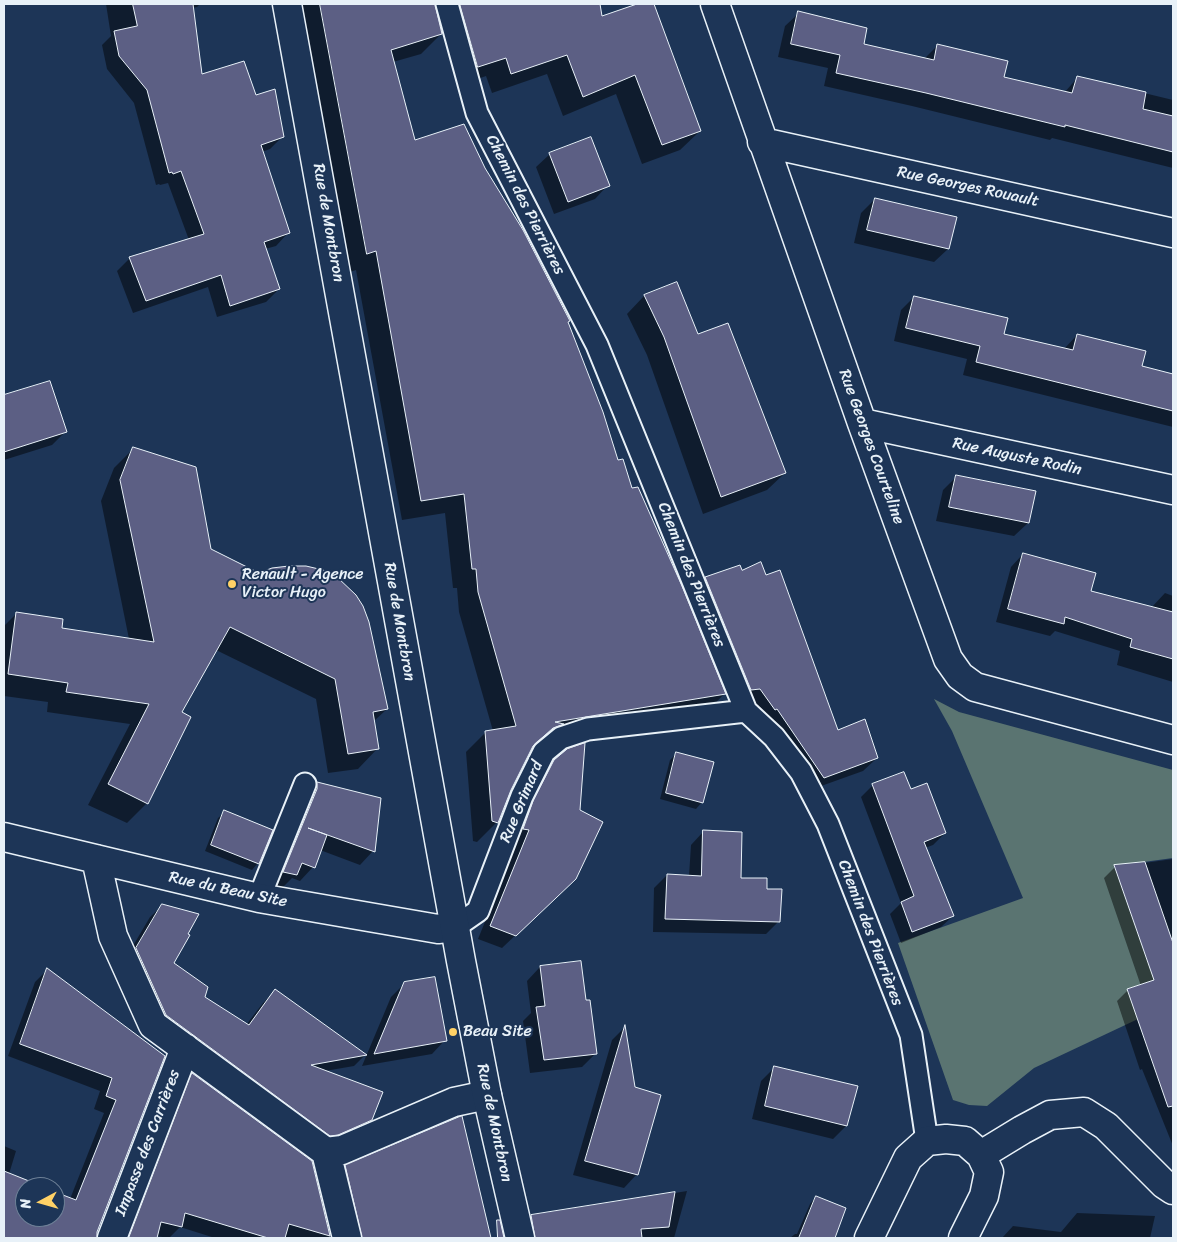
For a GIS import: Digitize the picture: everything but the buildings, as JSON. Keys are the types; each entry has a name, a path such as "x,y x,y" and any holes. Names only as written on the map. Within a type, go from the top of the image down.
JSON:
{"street":[{"name":"Rue de Montbron","path":"287,4 455,927 487,1095 520,1238"},
{"name":"Rue Georges Courteline","path":"715,4 762,142 948,659 960,676 975,687 1173,740"},
{"name":"Rue Georges Rouault","path":"762,142 1173,233"},
{"name":"Rue Auguste Rodin","path":"862,423 1173,490"},
{"name":"Rue du Beau Site","path":"4,837 259,898 438,928 455,927"},
{"path":"96,859 113,936 153,1025 326,1152 347,1238"},
{"name":"Impasse des Carrières","path":"112,1238 185,1048"},
{"path":"326,1152 342,1150 454,1102 487,1095"},
{"path":"981,1156 1050,1115 1084,1112 1106,1126 1164,1184 1173,1190"},
{"path":"869,1238 908,1158 927,1142 946,1139 965,1141 981,1156 989,1172 984,1196 963,1238"}],"lane":[{"name":"Chemin des Pierrières","path":"447,4 477,113 597,345 746,711 774,737 801,772 828,824 911,1035 927,1142"},
{"name":"Rue Grimard","path":"455,927 478,911 522,796 544,752 561,738 588,729 746,711"},
{"path":"259,898 305,784"}],"green space":[{"path":"934,699 959,712 1173,770 1173,858 1114,866 1154,980 1127,989 1138,1019 1034,1068 987,1106 969,1105 953,1100 898,943 1023,898 952,731"}],"place":[{"name":"Renault - Agence Victor Hugo","path":"232,584"},
{"name":"Beau Site","path":"453,1032"}]}
